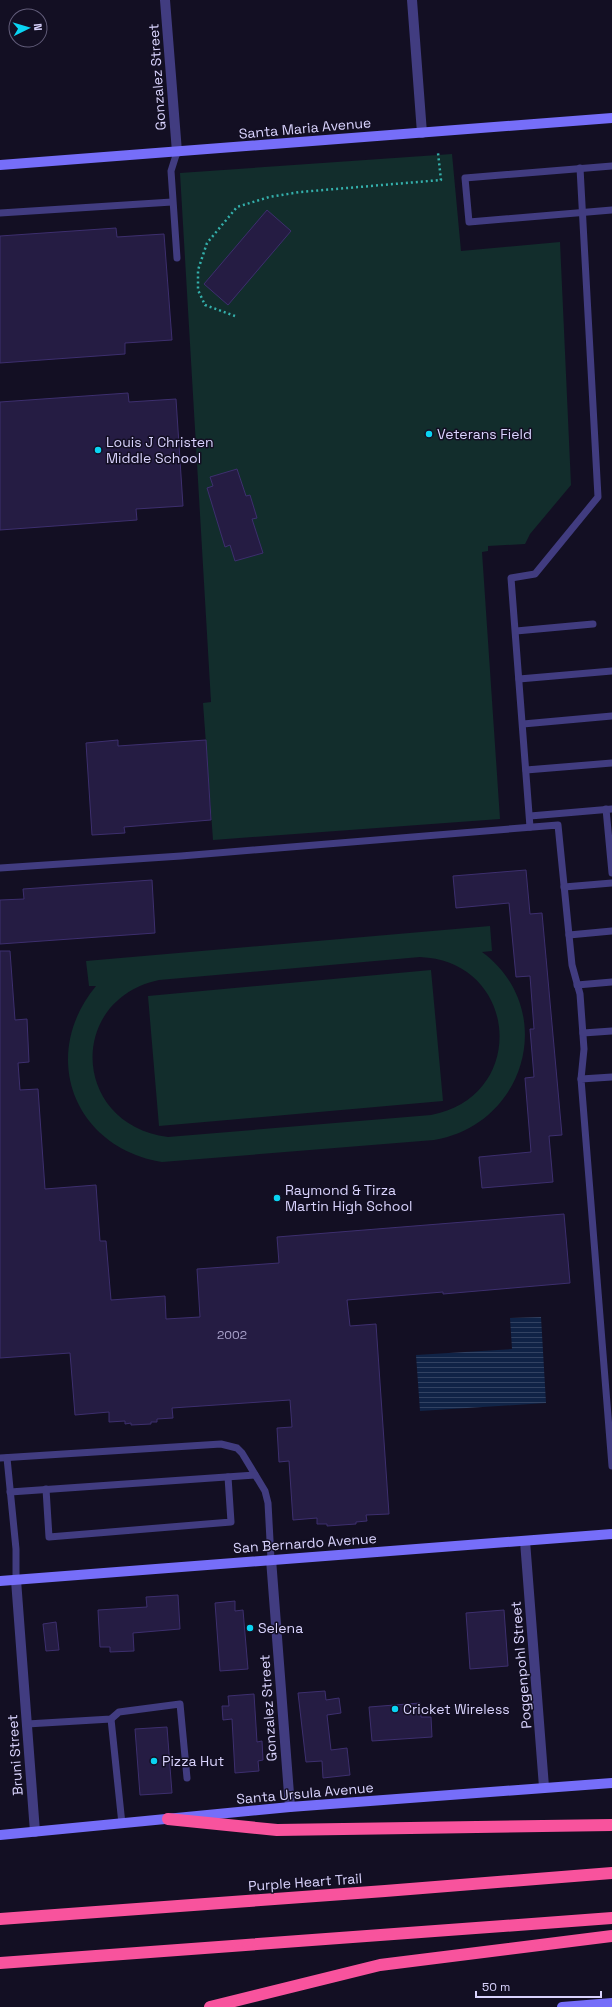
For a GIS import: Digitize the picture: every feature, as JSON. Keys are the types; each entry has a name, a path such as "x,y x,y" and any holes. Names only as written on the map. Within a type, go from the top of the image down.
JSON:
{"highway":[{"path":"168,1819 278,1830 612,1825"},
{"name":"Purple Heart Trail","path":"0,1919 377,1892 612,1873"},
{"path":"0,1963 612,1918"},
{"path":"210,2007 380,1965 612,1936"}],"main road":[{"name":"Santa Maria Avenue","path":"0,166 612,118"},
{"name":"San Bernardo Avenue","path":"0,1582 271,1559 612,1534"},
{"name":"Santa Ursula Avenue","path":"0,1835 290,1807 612,1783"},
{"path":"562,2007 612,2003"}],"street":[{"name":"Gonzalez Street","path":"165,0 177,152"},
{"path":"412,0 422,132"},
{"name":"Poggenpohl Street","path":"525,1541 544,1787"},
{"name":"Gonzalez Street","path":"271,1559 290,1807"},
{"name":"Bruni Street","path":"16,1580 35,1832"}],"lane":[{"path":"176,258 171,171 177,152"},
{"path":"612,166 465,178 469,222 612,210"},
{"path":"530,827 511,578 534,574 598,497 584,212 580,168"},
{"path":"0,213 172,202"},
{"path":"516,631 593,624"},
{"path":"519,679 612,671"},
{"path":"522,724 612,716"},
{"path":"526,770 612,762"},
{"path":"530,816 609,809 612,873"},
{"path":"0,868 181,856 558,825 572,965 577,985 583,1034 584,1049 581,1079 612,1466"},
{"path":"564,887 612,883"},
{"path":"569,935 612,931"},
{"path":"577,985 612,982"},
{"path":"583,1034 612,1031"},
{"path":"581,1079 612,1077"},
{"path":"16,1580 16,1549 10,1492 3,1458 221,1444 237,1448 265,1491 268,1503 271,1559"},
{"path":"10,1492 255,1475"},
{"path":"46,1490 49,1537 231,1522 228,1477"},
{"path":"27,1724 111,1719 119,1712 180,1704 187,1778"},
{"path":"111,1719 122,1824"}],"path":[{"path":"235,316 205,304 198,290 198,270 207,243 237,207 269,197 300,192 441,180 438,153"}],"green space":[{"path":"452,154 461,251 560,242 571,485 530,534 525,544 488,546 488,551 482,552 500,819 213,840 203,703 211,702 180,173"},
{"path":"490,926 492,951 482,952 506,976 520,1003 525,1033 521,1062 510,1089 491,1112 466,1130 434,1140 162,1162 131,1153 106,1138 87,1118 74,1094 68,1068 70,1040 79,1013 96,986 89,986 86,961","holes":["420,957 453,964 477,981 493,1004 499,1031 497,1058 485,1083 463,1103 431,1115 168,1137 136,1128 113,1110 98,1087 93,1062 96,1035 108,1011 129,992 159,980"]},
{"path":"431,970 443,1101 159,1126 148,996"}],"water":[{"path":"541,1317 546,1403 420,1411 416,1355 512,1349 510,1318"}],"building":[{"path":"267,210 291,231 228,305 204,284"},
{"path":"116,228 117,237 164,234 172,340 125,343 125,354 0,363 0,236"},
{"path":"128,393 129,402 176,399 183,506 136,509 137,520 0,530 0,402"},
{"path":"237,469 246,496 250,495 257,518 252,519 263,553 235,561 230,545 225,547 207,488 213,486 210,477"},
{"path":"118,740 118,746 206,740 211,820 124,827 125,833 92,835 86,743"},
{"path":"526,870 530,914 542,913 562,1135 549,1136 553,1182 482,1188 479,1157 531,1152 525,1078 534,1077 530,1029 534,1029 530,976 516,977 509,903 456,908 453,876"},
{"path":"152,880 155,933 0,944 0,900 24,899 23,889"},
{"path":"0,951 10,951 15,1020 27,1019 29,1062 18,1063 20,1090 38,1089 45,1189 96,1185 100,1241 106,1241 111,1300 165,1296 166,1319 200,1317 197,1269 279,1263 277,1237 564,1214 570,1283 443,1294 443,1292 347,1300 350,1326 376,1324 389,1514 366,1515 367,1521 356,1522 356,1524 327,1526 327,1524 317,1524 317,1518 293,1520 289,1461 279,1462 277,1428 292,1427 290,1400 172,1408 173,1418 157,1419 157,1422 151,1422 151,1424 131,1425 131,1423 125,1424 125,1421 109,1422 109,1412 75,1415 70,1353 0,1358"},
{"path":"178,1595 180,1629 133,1633 134,1651 110,1652 110,1647 100,1647 98,1610 147,1607 146,1597"},
{"path":"235,1601 235,1611 243,1610 248,1669 220,1671 215,1603"},
{"path":"504,1610 508,1666 470,1669 466,1613"},
{"path":"56,1622 59,1650 46,1651 43,1624"},
{"path":"325,1691 326,1700 339,1698 341,1713 327,1715 331,1750 347,1748 350,1775 323,1778 322,1761 306,1762 298,1693"},
{"path":"254,1694 257,1742 262,1741 263,1760 258,1761 259,1771 235,1773 232,1719 223,1720 222,1706 229,1706 228,1696"},
{"path":"420,1703 421,1717 431,1717 432,1737 372,1741 369,1707"},
{"name":"Pizza Hut","path":"167,1727 172,1793 140,1795 135,1729"}],"place":[{"name":"Veterans Field","path":"429,434"},
{"name":"Louis J Christen Middle School","path":"98,450"},
{"name":"Raymond & Tirza Martin High School","path":"277,1198"},
{"name":"Selena","path":"250,1628"},
{"name":"Cricket Wireless","path":"395,1709"},
{"name":"Pizza Hut","path":"154,1761"}]}
